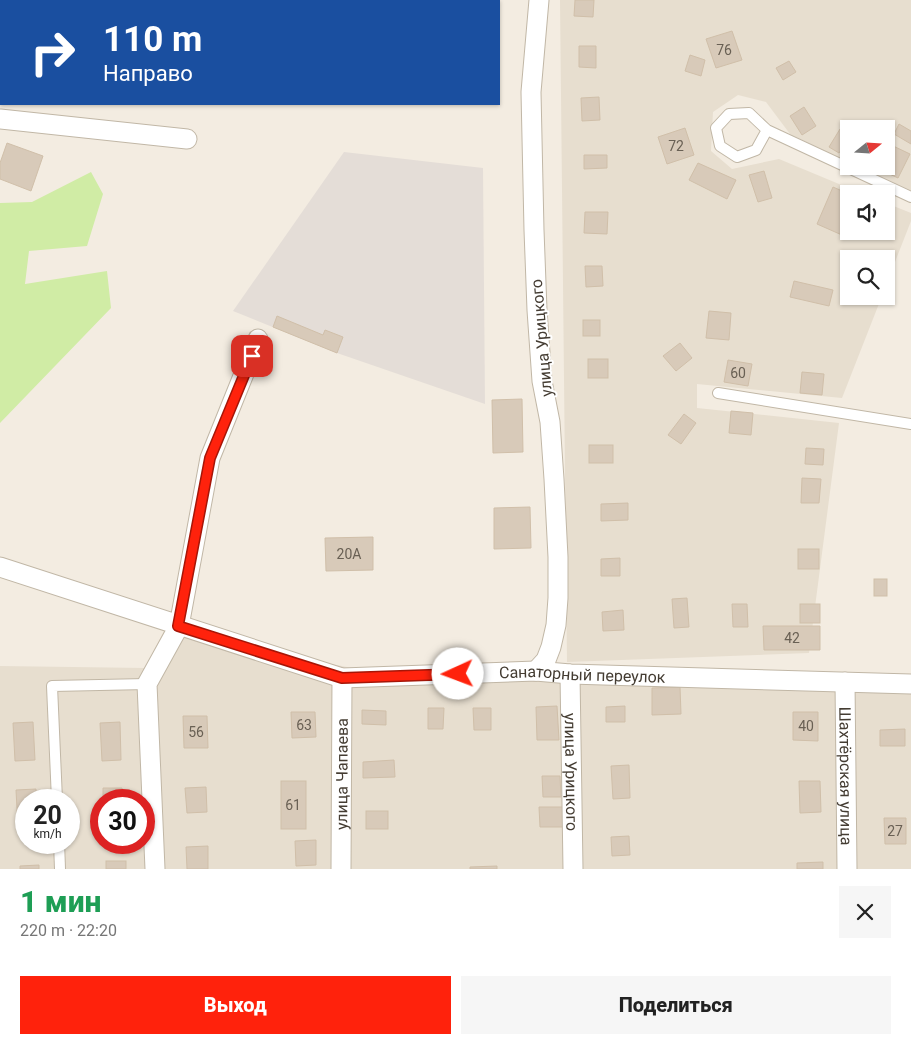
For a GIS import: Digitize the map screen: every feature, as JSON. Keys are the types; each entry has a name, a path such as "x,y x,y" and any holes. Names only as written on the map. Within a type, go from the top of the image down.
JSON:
{"street":[{"name":"улица Урицкого","path":"536,671 546,660 551,648 556,625 558,598 554,479 550,422 542,381 534,230 531,92 539,0"},
{"path":"0,119 187,139"},
{"path":"155,869 146,684 178,626 210,458 258,339"},
{"name":"Санаторный переулок","path":"0,567 342,678 536,671 570,674 911,684"},
{"name":"улица Урицкого","path":"570,674 573,869"},
{"name":"улица Чапаева","path":"341,869 342,678"},
{"name":"Шахтёрская улица","path":"845,682 847,869"}],"lane":[{"path":"767,130 756,150 737,157 720,146 716,128 729,114 749,113 767,130 911,197"},
{"path":"718,393 911,424"},
{"path":"57,789 52,686 146,684"},
{"path":"59,854 60,869"}],"shaded area":[{"path":"560,0 911,0 911,194 872,175 895,175 895,120 840,120 840,159 790,134 766,102 738,95 713,112 711,151 732,169 779,159 841,185 840,240 895,240 895,207 911,213 911,221 895,262 895,250 840,250 840,305 878,305 842,398 697,384 697,408 839,423 809,653 567,662"},
{"path":"344,152 483,168 485,404 337,353 233,311"},
{"path":"164,631 357,669 911,677 911,869 0,869 0,666 145,668"}],"green space":[{"path":"91,172 103,194 87,246 29,251 25,284 107,271 111,308 0,423 0,203 32,202"}],"building":[{"path":"575,0 594,0 593,17 574,16"},
{"path":"732,31 742,60 716,68 706,39"},
{"path":"579,46 596,46 596,68 579,67"},
{"path":"690,55 705,60 701,76 685,71"},
{"path":"789,61 796,72 783,80 776,68"},
{"path":"599,97 600,120 582,121 581,98"},
{"path":"804,107 816,126 802,135 790,116"},
{"path":"899,124 911,131 911,144 895,135"},
{"path":"685,128 694,155 667,164 658,137"},
{"path":"840,129 840,152 839,153 829,147"},
{"path":"7,143 43,156 31,191 0,179 0,163"},
{"path":"895,147 910,154 898,178 892,175 895,175"},
{"path":"584,155 607,155 607,168 584,169"},
{"path":"698,163 736,180 727,199 689,180"},
{"path":"764,171 772,198 758,202 749,175"},
{"path":"833,187 840,190 840,234 817,224"},
{"path":"585,212 608,212 607,234 584,233"},
{"path":"585,266 602,266 603,286 586,287"},
{"path":"794,281 833,290 829,306 790,297"},
{"path":"709,311 731,313 729,340 706,338"},
{"path":"277,316 323,335 325,330 343,337 337,353 273,327"},
{"path":"583,320 600,320 600,336 583,336"},
{"path":"680,343 692,358 676,371 663,356"},
{"path":"588,359 608,359 608,378 588,378"},
{"path":"728,360 752,364 748,386 724,382"},
{"path":"802,372 824,374 822,395 800,393"},
{"path":"522,399 523,452 493,453 492,400"},
{"path":"731,411 753,413 751,435 729,433"},
{"path":"684,414 696,423 681,444 668,435"},
{"path":"589,445 613,445 613,463 589,463"},
{"path":"806,448 824,449 823,465 805,464"},
{"path":"802,478 821,479 819,503 801,503"},
{"path":"628,503 628,520 601,521 601,504"},
{"path":"530,507 531,548 494,549 494,508"},
{"path":"373,537 373,570 326,571 325,538"},
{"path":"798,549 819,549 819,569 798,569"},
{"path":"620,558 620,576 601,576 601,559"},
{"path":"874,579 887,579 887,596 874,596"},
{"path":"687,598 689,627 674,628 672,599"},
{"path":"732,604 747,604 748,627 733,627"},
{"path":"800,604 820,604 820,623 800,623"},
{"path":"623,610 624,630 603,631 602,612"},
{"path":"763,626 820,626 820,650 764,650"},
{"path":"680,687 681,714 652,715 652,688"},
{"path":"557,706 559,740 537,740 536,707"},
{"path":"625,706 625,722 606,722 606,707"},
{"path":"428,708 444,708 443,729 428,729"},
{"path":"473,708 491,708 491,730 474,730"},
{"path":"362,710 386,711 386,725 362,724"},
{"path":"291,712 315,712 316,737 292,738"},
{"path":"793,712 818,712 818,741 793,740"},
{"path":"183,716 207,716 208,748 184,748"},
{"path":"33,722 35,760 15,761 13,723"},
{"path":"120,722 121,760 102,761 100,723"},
{"path":"905,729 905,746 880,746 880,730"},
{"path":"394,760 395,777 363,778 363,762"},
{"path":"629,765 630,798 613,799 611,766"},
{"path":"542,776 560,776 561,797 543,797"},
{"path":"281,781 306,781 306,829 281,829"},
{"path":"799,781 820,781 821,812 800,813"},
{"path":"206,787 207,812 187,813 185,788"},
{"path":"122,788 122,789 103,789"},
{"path":"539,807 563,807 563,827 540,827"},
{"path":"366,811 388,811 388,829 366,829"},
{"path":"884,818 906,818 906,844 885,844"},
{"path":"629,836 630,855 612,856 611,837"},
{"path":"316,840 316,865 296,866 295,841"},
{"path":"208,846 208,869 187,869 186,847"},
{"path":"106,861 126,861 126,869 106,869"},
{"path":"823,862 823,869 797,869 797,863"},
{"path":"39,865 39,869 20,869 20,866"},
{"path":"497,866 497,869 470,869 470,867"}],"route":[{"path":"252,356 210,458 178,626 342,678 458,674"}]}
